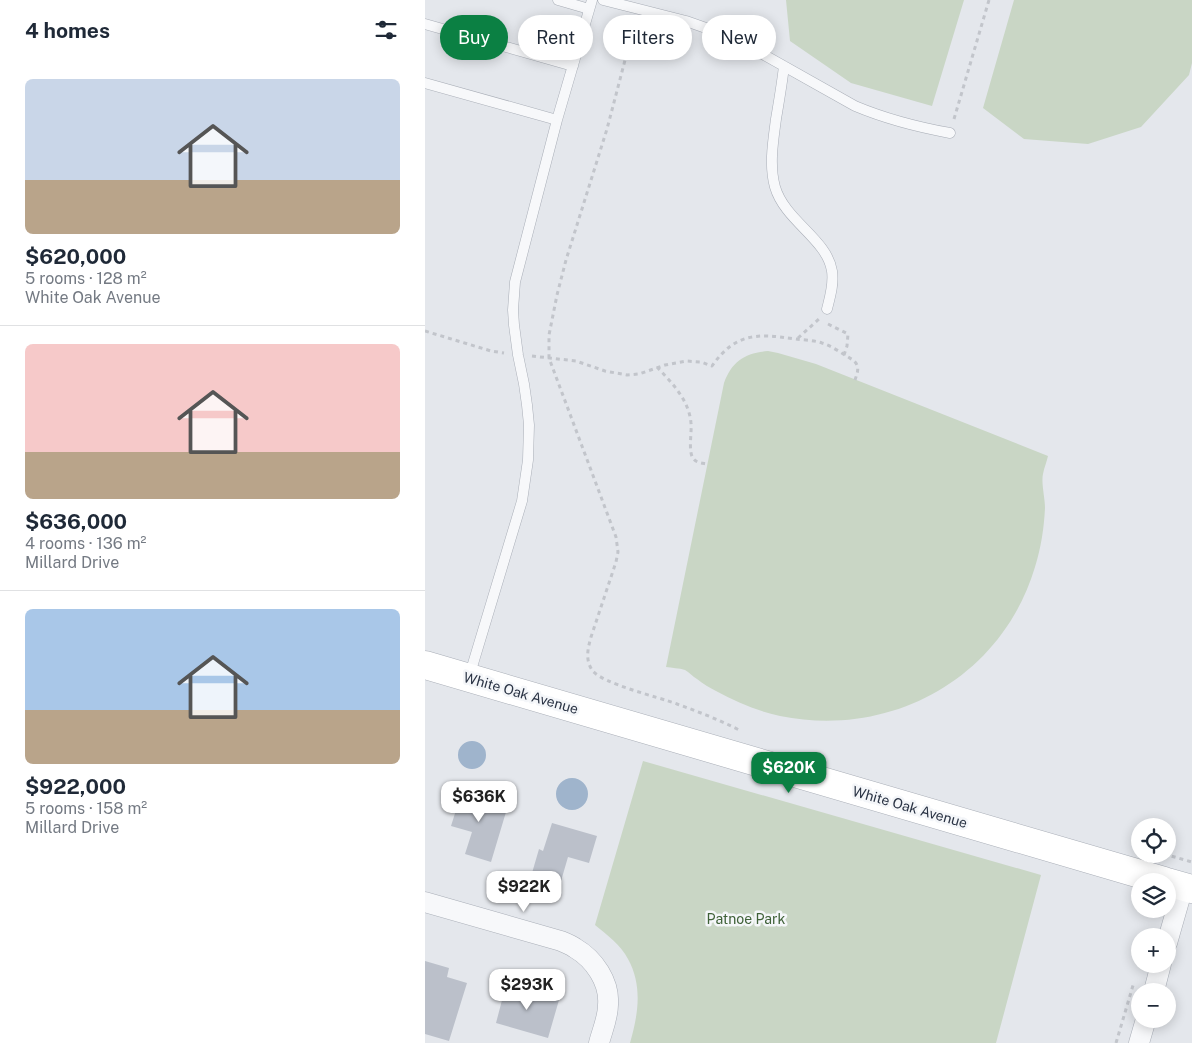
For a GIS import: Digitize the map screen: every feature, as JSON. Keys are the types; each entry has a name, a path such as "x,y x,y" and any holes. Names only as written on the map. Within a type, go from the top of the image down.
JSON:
{"street":[{"name":"White Oak Avenue","path":"425,665 1180,880"},
{"path":"1170,928 1180,880"},
{"path":"425,902 561,941 575,947 587,956 597,967 607,993 608,1005 599,1043"},
{"path":"1139,1043 1143,1028"}],"lane":[{"path":"468,677 521,501 528,460 529,425 525,384 514,326 515,282 557,120 591,4 558,0"},
{"path":"603,0 720,33 750,47 864,110 910,125 950,133"},
{"path":"425,24 573,66"},
{"path":"784,66 772,152 775,186 784,206 813,239 829,261 833,280 827,309"},
{"path":"425,83 557,120"}],"path":[{"path":"950,133 989,0"},
{"path":"639,9 607,129 566,260 549,335 549,358 618,544 613,573 587,655 590,665 596,674 612,682 700,712 746,733"},
{"path":"797,339 827,309"},
{"path":"818,320 848,334 844,355"},
{"path":"425,331 491,351 576,362 622,375 639,374 677,362 701,362 712,366 726,349 736,342 757,335 797,339 822,343 853,360 858,366 855,380"},
{"path":"657,368 672,384 687,405 691,424 692,457 696,461 707,464"},
{"path":"1170,863 1180,880"},
{"path":"1116,1043 1135,978"}],"green space":[{"path":"786,0 964,0 932,106 851,83 790,41"},
{"path":"1014,0 1192,0 1192,63 1189,75 1141,127 1088,144 1024,139 983,108"},
{"path":"768,351 816,364 1048,456 1043,472 1045,508 1041,545 1035,567 1019,606 997,640 969,669 937,692 901,708 862,718 821,721 780,716 755,709 731,699 707,686 685,670 666,667 724,383 731,369 740,360 746,356"},
{"name":"Patnoe Park","path":"643,761 1041,875 996,1043 630,1043 638,1001 633,969 622,949 595,925"}],"water":[{"path":"472,741 482,745 486,755 482,765 472,769 462,765 458,755 462,745"},
{"path":"572,778 578,779 583,783 587,788 587,800 583,805 578,809 572,810 566,809 561,805 557,800 556,794 557,788 561,783 566,779"}],"building":[{"path":"463,788 497,799 494,808 506,812 491,862 465,854 472,832 451,826"},
{"path":"552,823 597,836 589,863 568,857 561,881 532,873 539,849 543,851"},
{"path":"425,961 449,968 447,977 467,983 449,1041 425,1034"},
{"path":"506,985 559,1000 548,1038 496,1023"}]}
